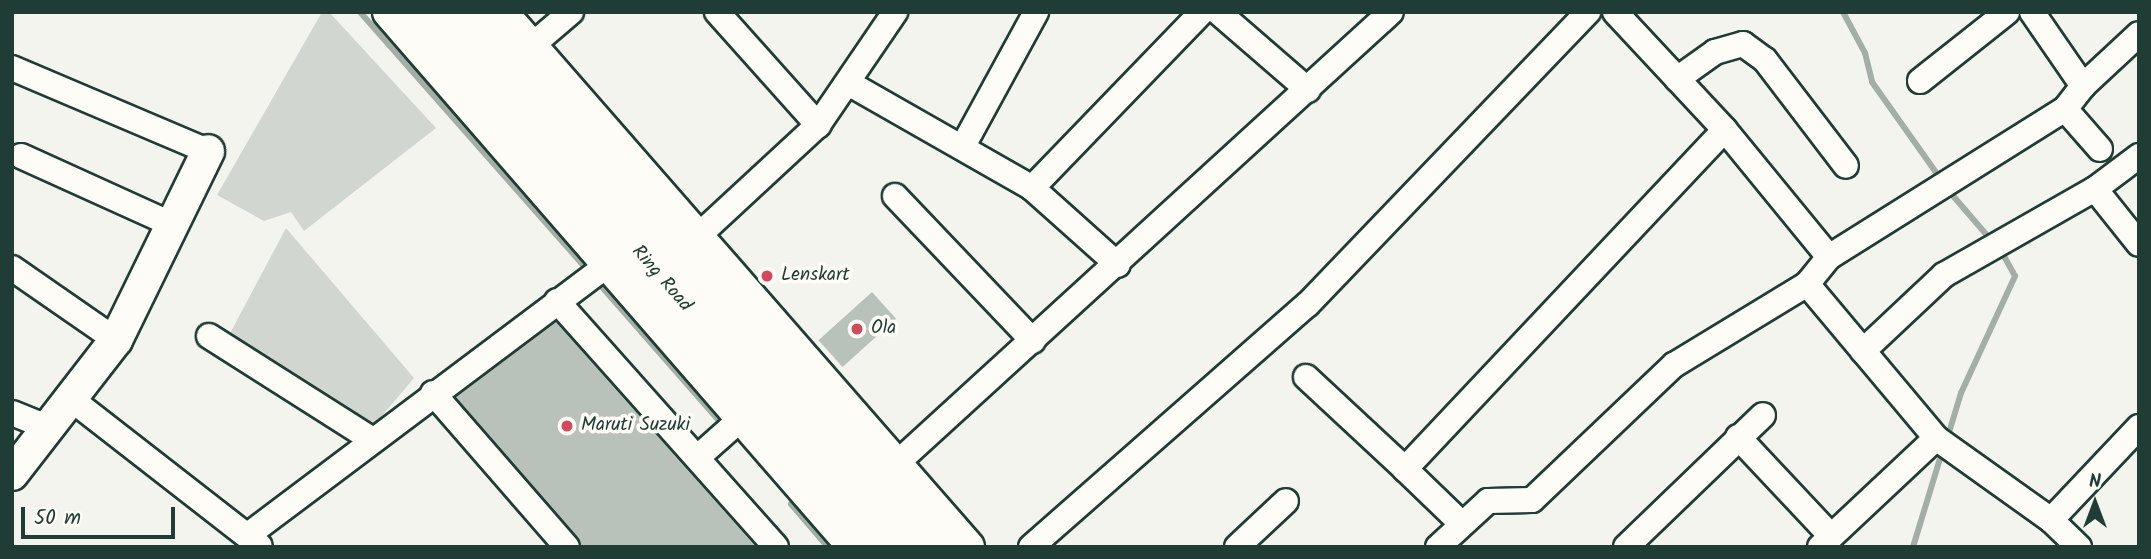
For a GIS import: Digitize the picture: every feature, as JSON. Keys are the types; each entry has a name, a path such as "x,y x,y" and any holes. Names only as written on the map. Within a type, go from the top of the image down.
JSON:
{"highway":[{"name":"Ring Road","path":"427,12 746,414 895,547"},
{"name":"Ring Road","path":"471,12 938,547"}],"street":[{"path":"389,12 597,273 746,414 854,547"},
{"path":"501,12 968,547"},
{"path":"530,47 571,12"},
{"path":"717,12 818,125"},
{"path":"697,237 818,125 850,84 895,12"},
{"path":"963,146 1036,12"},
{"path":"1032,188 1202,12"},
{"path":"1218,12 1308,90"},
{"path":"896,464 1118,265 1391,12"},
{"path":"1031,547 1308,304 1588,12"},
{"path":"1615,12 1725,130 1829,257"},
{"path":"1920,81 2007,12"},
{"path":"2032,12 2083,86"},
{"path":"1437,547 1488,501 1532,500 1674,365 1807,284 1829,257 2065,108 2083,86 2139,34"},
{"path":"1677,79 1715,52 1743,44 1765,60 1846,166"},
{"path":"12,68 208,151 169,223 116,340 12,474"},
{"path":"850,84 963,146 1032,188 1118,265"},
{"path":"2065,108 2100,149"},
{"path":"1405,469 1725,130"},
{"path":"21,156 169,223"},
{"path":"1863,351 1944,275 2095,190 2139,156"},
{"path":"2095,190 2139,244"},
{"path":"895,196 1033,341"},
{"path":"12,268 116,340"},
{"path":"71,399 254,541 370,438 597,273"},
{"path":"1807,284 1936,438 2051,520 2079,547"},
{"path":"557,301 704,452 776,547"},
{"path":"209,336 370,438"},
{"path":"1306,377 1462,524"},
{"path":"433,393 567,547"},
{"path":"12,413 49,428"},
{"path":"704,452 746,414"},
{"path":"1626,547 1763,415"},
{"path":"2051,520 2139,427"},
{"path":"1738,437 1825,542 1936,438"},
{"path":"1237,547 1286,501"}],"shaded area":[{"path":"322,12 329,12 436,128 304,231 291,212 264,221 217,195"},
{"path":"286,228 414,378 375,424 228,337"}],"building":[{"name":"Ola","path":"872,292 896,319 843,367 818,340"},
{"name":"Maruti Suzuki","path":"556,322 756,547 582,547 456,397"}],"waterway":[{"path":"360,12 588,271"},
{"path":"1843,12 1865,53 1872,82 1942,181"},
{"path":"1948,190 1991,240"},
{"path":"1947,439 1961,393 2015,276 2001,251"},
{"path":"595,279 722,424"},
{"path":"1913,547 1943,449"},
{"path":"791,504 828,547"}],"place":[{"name":"Lenskart","path":"767,276"},
{"name":"Ola","path":"857,329"},
{"name":"Maruti Suzuki","path":"567,426"}]}
